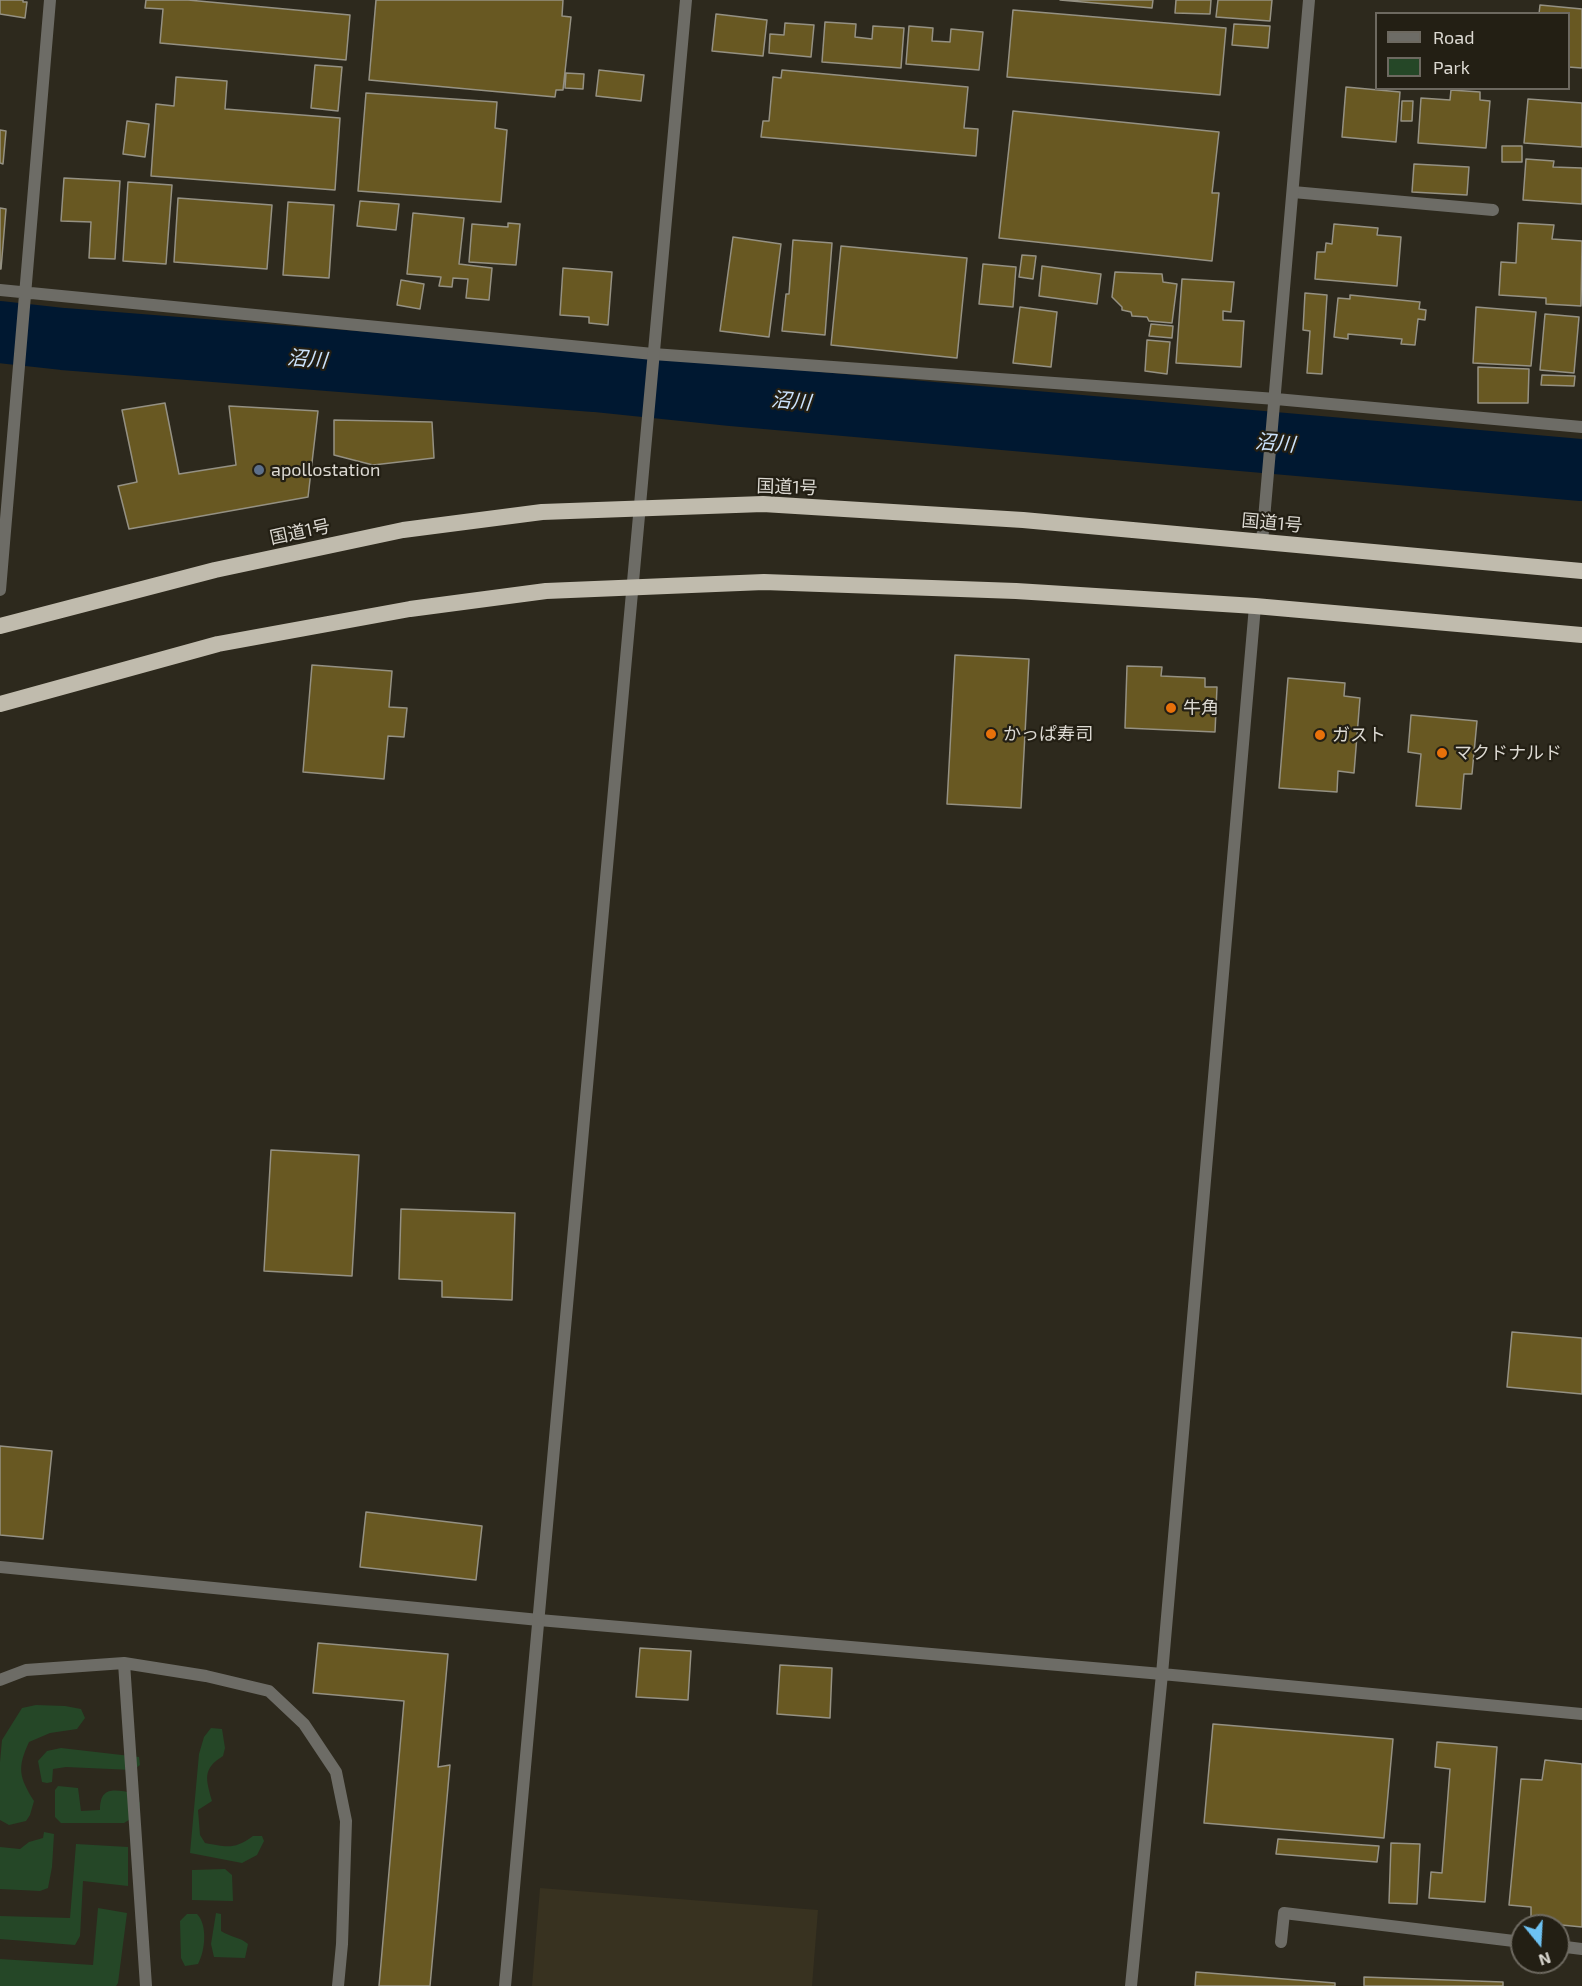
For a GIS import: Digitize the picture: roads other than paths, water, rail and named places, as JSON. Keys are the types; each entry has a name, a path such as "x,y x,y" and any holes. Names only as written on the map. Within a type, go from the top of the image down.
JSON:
{"highway":[{"name":"国道1号","path":"0,626 215,570 403,530 542,512 763,504 1023,520 1582,571"},
{"path":"0,704 218,644 410,609 546,591 634,587 764,582 1016,591 1255,606 1582,635"}],"street":[{"path":"0,590 50,0"},
{"path":"505,1986 686,0"},
{"path":"1262,542 1309,0"},
{"path":"1293,192 1493,210"},
{"path":"0,290 653,354 1276,399 1582,427"},
{"path":"1131,1986 1162,1674 1255,606"},
{"path":"0,1567 539,1620 1162,1674 1582,1714"},
{"path":"0,1680 26,1670 124,1663 206,1676 269,1690 304,1724 336,1772 346,1821 342,1944 338,1986"},
{"path":"124,1663 146,1986"},
{"path":"1281,1942 1284,1913 1510,1941"}],"waterway":[{"name":"沼川","path":"0,332 63,339 595,381 730,395 1582,470"}],"place":[{"name":"apollostation","path":"259,470"},
{"name":"牛角","path":"1171,708"},
{"name":"かっぱ寿司","path":"991,734"},
{"name":"ガスト","path":"1320,735"},
{"name":"マクドナルド","path":"1442,753"}]}
